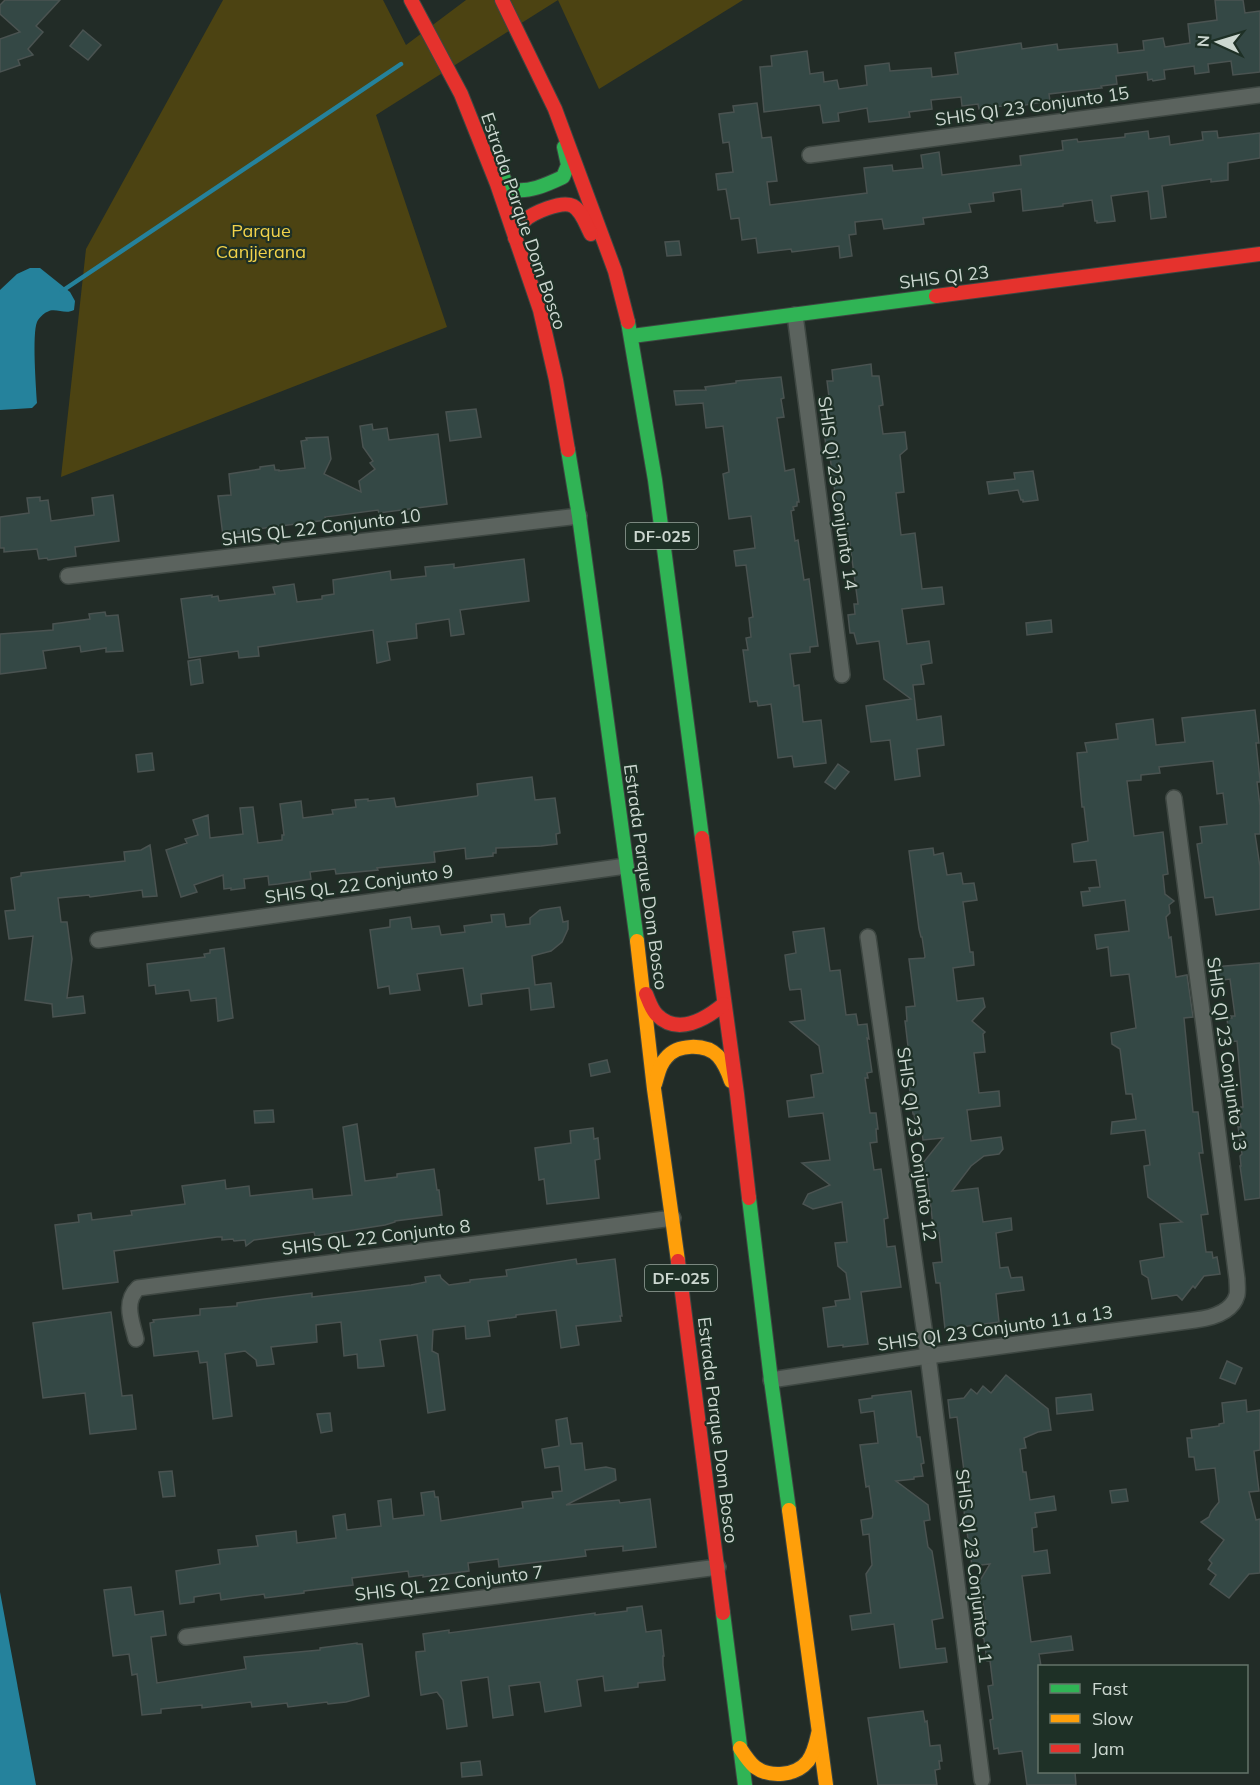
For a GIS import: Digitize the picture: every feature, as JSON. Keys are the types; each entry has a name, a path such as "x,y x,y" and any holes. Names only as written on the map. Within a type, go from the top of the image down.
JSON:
{"main road":[{"name":"Estrada Parque Dom Bosco","path":"411,0 461,94 497,184 540,310 556,380 579,516 643,989 745,1785"},
{"name":"DF-025","path":"502,0 555,109 615,271 632,336 655,480 737,1094 771,1380 826,1785"},
{"path":"461,94 485,128 506,185 521,192 559,180 567,171 568,165 555,109"},
{"path":"515,238 519,228 528,218 559,204 567,203 579,212 597,245 615,271"},
{"name":"SHIS QI 23","path":"632,336 1260,254"},
{"path":"643,989 657,1015 667,1022 683,1026 709,1018 724,1004"},
{"path":"654,1089 663,1060 671,1051 687,1047 702,1048 713,1052 722,1061 737,1094"},
{"path":"740,1748 757,1769 776,1774 795,1772 806,1764 813,1753 820,1731"}],"street":[{"name":"SHIS QI 23 Conjunto 15","path":"810,155 1260,95"},
{"name":"SHIS Qi 23 Conjunto 14","path":"795,315 842,675"},
{"name":"SHIS QL 22 Conjunto 10","path":"68,576 579,516"},
{"name":"SHIS QI 23 Conjunto 13","path":"1174,798 1237,1279 1236,1295 1231,1305 1224,1311"},
{"name":"SHIS QL 22 Conjunto 9","path":"98,940 626,866"},
{"name":"SHIS QI 23 Conjunto 12","path":"868,937 928,1356"},
{"name":"SHIS QL 22 Conjunto 8","path":"136,1339 130,1310 132,1293 138,1288 673,1218"},
{"name":"SHIS QI 23 Conjunto 11 a 13","path":"771,1380 1195,1320 1217,1316 1224,1311"},
{"name":"SHIS QI 23 Conjunto 11","path":"928,1356 982,1780"},
{"name":"SHIS QL 22 Conjunto 7","path":"186,1636 718,1567"}],"green space":[{"name":"Parque Canjjerana","path":"223,0 383,0 406,45 466,0 558,0 376,115 447,327 61,477 86,249"},
{"path":"558,0 743,0 599,89"}],"water":[{"path":"30,268 40,268 70,292 75,301 74,310 67,312 53,310 43,315 37,322 35,349 37,403 32,408 0,410 0,290 17,274"},
{"path":"0,1592 36,1785 0,1785"}],"building":[{"path":"5,0 60,0 36,26 43,32 28,49 33,55 18,60 20,65 0,72 0,39 20,32 0,14 0,5"},
{"path":"1215,0 1243,0 1245,13 1260,11 1260,72 1233,75 1231,61 1208,64 1209,72 1195,74 1194,66 1164,70 1165,79 1153,81 1148,80 1147,72 1116,76 1117,84 1049,94 1050,101 1019,106 979,109 978,104 962,106 961,97 931,100 932,109 909,112 910,117 869,122 867,108 838,113 839,121 823,123 820,105 764,112 760,67 772,66 771,56 807,51 810,74 823,72 824,82 837,80 839,89 867,85 865,66 889,63 890,71 931,68 932,77 958,74 955,53 1021,43 1022,49 1057,44 1058,50 1117,44 1118,53 1144,50 1143,41 1163,38 1165,47 1190,43 1188,24 1217,20"},
{"path":"83,30 101,45 88,60 70,46"},
{"path":"757,103 762,138 771,137 777,181 767,182 770,205 867,193 864,168 892,165 893,171 923,168 921,155 939,152 942,175 1021,165 1020,156 1063,150 1062,141 1077,139 1078,142 1125,137 1125,134 1148,131 1149,139 1169,136 1170,145 1203,140 1202,132 1217,131 1218,138 1260,133 1260,158 1228,163 1228,180 1211,182 1211,179 1162,186 1166,217 1151,219 1148,191 1111,196 1115,221 1097,223 1092,200 1023,211 1021,189 993,193 994,201 969,204 971,212 923,218 924,224 884,229 882,219 855,222 856,234 849,235 852,256 840,258 839,246 792,252 791,249 758,253 756,238 742,240 739,218 731,219 726,189 718,190 716,174 733,172 729,142 723,143 719,114 734,112 733,106"},
{"path":"679,241 681,255 667,256 665,242"},
{"path":"871,364 872,376 879,376 883,405 879,406 883,434 905,432 907,449 900,455 904,492 896,493 901,535 915,533 922,589 942,587 944,604 902,609 907,644 929,641 932,663 921,665 924,684 913,685 917,720 941,716 944,745 917,749 920,776 895,780 890,740 871,742 866,706 911,699 884,679 879,641 857,644 854,633 850,633 848,615 855,614 854,604 858,604 849,537 842,543 830,457 827,458 820,398 829,397 827,381 833,381 832,370"},
{"path":"781,377 784,417 777,418 785,471 794,469 799,502 791,511 795,541 798,540 804,580 809,579 818,646 810,647 810,652 790,654 794,686 799,685 803,722 821,720 826,763 794,767 792,756 778,758 771,704 758,706 757,701 750,702 743,650 748,650 746,638 751,637 749,618 753,617 746,565 736,566 734,551 755,548 751,516 729,519 723,474 729,472 723,426 706,428 703,403 676,405 674,391 706,390 705,387 736,383 736,381"},
{"path":"476,409 481,437 450,441 446,412"},
{"path":"372,424 373,430 387,428 389,440 438,434 447,504 325,517 326,520 223,536 218,496 231,495 229,474 274,465 275,470 279,471 305,468 301,441 307,440 306,438 328,437 331,459 324,474 361,492 359,481 375,469 370,463 373,461 363,447 360,426"},
{"path":"1033,471 1038,500 1023,502 1018,490 989,494 987,482 1015,479 1014,473"},
{"path":"113,495 119,541 75,547 76,556 48,560 47,558 39,559 37,549 4,552 4,548 0,548 0,517 29,513 27,498 40,497 40,501 48,500 51,521 94,515 92,498"},
{"path":"524,559 529,601 460,610 464,634 451,636 449,619 416,624 417,638 387,642 390,660 377,663 373,630 258,647 259,656 239,658 238,651 189,658 181,599 212,595 212,597 218,596 219,601 275,594 273,587 294,584 297,602 322,599 322,596 334,594 333,580 390,571 391,580 426,576 425,567 454,564 454,568"},
{"path":"105,612 106,616 118,615 123,651 106,652 106,648 81,652 80,646 43,651 46,668 0,674 0,634 53,630 53,624 90,619 89,614"},
{"path":"1051,620 1052,632 1027,635 1026,623"},
{"path":"200,659 203,683 191,685 188,661"},
{"path":"1255,710 1260,780 1257,782 1260,834 1255,834 1260,867 1260,909 1216,915 1213,897 1205,898 1197,844 1202,843 1200,827 1227,824 1223,793 1217,794 1213,761 1159,767 1160,773 1141,775 1141,780 1127,781 1134,836 1163,832 1168,874 1163,875 1165,894 1174,901 1169,905 1170,913 1166,917 1169,938 1171,937 1176,977 1187,975 1193,1017 1184,1018 1193,1112 1198,1112 1203,1153 1199,1153 1208,1214 1201,1215 1206,1252 1212,1252 1213,1258 1217,1257 1220,1274 1204,1276 1182,1300 1177,1295 1152,1299 1148,1278 1142,1274 1140,1261 1164,1257 1160,1224 1182,1222 1148,1197 1144,1166 1150,1165 1145,1130 1111,1134 1112,1122 1136,1119 1132,1094 1126,1094 1120,1049 1112,1044 1111,1033 1136,1028 1129,974 1111,976 1108,947 1097,949 1095,935 1129,931 1125,900 1083,906 1081,892 1090,891 1089,888 1100,887 1096,860 1074,862 1072,844 1088,841 1077,753 1087,752 1085,743 1118,739 1116,724 1153,719 1156,745 1185,742 1182,718"},
{"path":"152,753 154,770 138,772 136,755"},
{"path":"838,764 849,772 835,789 825,782"},
{"path":"532,777 535,800 555,798 560,833 556,834 557,844 496,848 493,856 466,859 465,848 434,852 435,862 336,874 335,869 310,872 311,879 269,885 268,876 244,879 245,888 231,890 231,888 224,889 223,875 194,885 197,892 181,897 166,850 187,843 185,839 198,835 193,820 208,815 210,838 243,834 240,808 253,807 258,843 282,840 282,835 284,835 280,804 301,801 303,818 333,814 332,810 356,807 355,800 394,798 396,807 477,796 477,784"},
{"path":"150,845 157,896 143,897 142,890 90,897 89,895 58,898 61,922 67,922 72,959 67,998 83,996 85,1013 53,1017 52,1004 25,1000 33,936 9,939 5,911 15,910 11,878 21,876 21,873 125,861 124,852 141,850"},
{"path":"933,848 934,855 943,853 947,875 961,873 963,884 974,883 977,900 963,902 974,965 953,968 957,1001 983,998 985,1007 972,1021 985,1032 983,1034 985,1052 974,1053 979,1093 999,1091 1000,1106 967,1110 971,1141 1001,1137 1003,1149 999,1154 984,1156 971,1166 952,1191 978,1188 983,1222 1011,1218 1012,1230 996,1233 1000,1268 1008,1267 1011,1278 1022,1277 1024,1290 996,1294 999,1322 945,1329 940,1283 936,1283 933,1263 942,1262 939,1233 934,1234 927,1174 919,1168 943,1138 923,1140 921,1123 918,1120 915,1121 913,1114 905,1055 909,1055 905,1021 907,1021 906,1007 915,1006 909,959 925,957 909,851"},
{"path":"560,907 563,922 568,921 568,929 562,942 551,951 532,956 535,985 551,983 554,1007 531,1010 529,988 481,994 482,1004 469,1006 463,968 417,974 420,990 390,994 389,986 378,988 370,930 390,927 390,920 410,917 412,929 439,926 441,935 465,932 464,926 492,922 491,915 504,914 506,927 530,924 530,918 540,910"},
{"path":"824,928 830,971 840,970 846,1015 856,1014 858,1025 867,1024 872,1072 867,1073 868,1078 865,1078 870,1113 876,1113 878,1129 876,1129 877,1142 870,1143 874,1170 881,1169 888,1218 884,1219 887,1247 895,1246 901,1287 861,1292 868,1344 843,1347 843,1345 828,1347 823,1308 836,1306 835,1301 850,1299 846,1273 838,1266 835,1243 847,1242 842,1202 813,1209 803,1204 808,1194 830,1185 802,1163 830,1160 823,1113 789,1117 787,1101 814,1097 811,1075 823,1073 819,1046 790,1022 805,1020 801,989 790,990 785,955 796,953 793,932"},
{"path":"224,948 233,1018 218,1021 216,998 191,1001 189,990 156,994 155,985 149,986 147,964 205,957 204,954 210,953 210,950"},
{"path":"1260,963 1260,1198 1245,1200 1238,1127 1241,1127 1239,1115 1242,1114 1241,1107 1243,1107 1237,1041 1230,1042 1227,1019 1235,1016 1230,979 1216,981 1214,967"},
{"path":"607,1060 610,1072 591,1076 589,1064"},
{"path":"273,1110 274,1122 255,1123 254,1111"},
{"path":"357,1124 365,1181 434,1169 442,1215 315,1236 314,1232 254,1240 246,1246 245,1240 222,1240 222,1237 217,1237 114,1251 118,1282 63,1289 55,1225 79,1222 78,1215 91,1213 92,1220 132,1215 131,1211 185,1204 182,1186 225,1180 226,1189 249,1186 250,1196 312,1189 313,1199 352,1195 343,1127"},
{"path":"593,1128 594,1139 598,1138 600,1159 595,1160 599,1198 547,1204 544,1179 539,1180 535,1148 571,1143 570,1131"},
{"path":"576,1259 577,1264 615,1259 621,1321 576,1326 579,1345 561,1348 556,1310 488,1321 490,1336 466,1339 465,1326 433,1330 432,1351 438,1354 445,1410 428,1413 417,1335 380,1340 384,1366 358,1368 357,1354 344,1356 341,1322 316,1325 317,1342 271,1347 274,1364 257,1366 256,1360 245,1351 225,1354 232,1416 213,1419 207,1362 200,1363 198,1351 154,1356 150,1323 154,1322 153,1320 200,1315 200,1309 237,1306 237,1303 312,1293 312,1297 411,1285 426,1282 425,1277 440,1275 449,1285 507,1276 506,1270"},
{"path":"111,1312 122,1396 132,1395 136,1429 90,1434 85,1393 43,1398 33,1323"},
{"path":"1227,1361 1242,1368 1235,1384 1220,1378"},
{"path":"1006,1375 1048,1409 1051,1430 1024,1438 1026,1448 1020,1449 1030,1500 1054,1496 1056,1510 1035,1513 1037,1527 1032,1528 1034,1552 1047,1550 1050,1573 1022,1576 1031,1642 1071,1636 1073,1650 1039,1654 1041,1665 1038,1665 1038,1773 1075,1773 1076,1785 1027,1785 1022,1751 999,1754 998,1748 994,1749 990,1720 993,1719 988,1686 993,1685 990,1661 987,1661 984,1639 981,1636 985,1630 983,1622 986,1621 982,1596 976,1587 990,1564 972,1566 963,1504 971,1503 957,1417 950,1418 948,1400 964,1398 971,1389 977,1394 983,1386 991,1393"},
{"path":"911,1391 917,1437 920,1437 924,1463 921,1464 923,1476 896,1481 928,1505 930,1520 924,1521 928,1547 932,1551 943,1618 932,1620 936,1649 945,1648 947,1662 900,1668 894,1624 852,1630 850,1616 871,1613 866,1574 872,1565 869,1534 863,1535 861,1520 872,1518 873,1514 869,1486 866,1487 860,1445 878,1443 874,1411 861,1413 859,1400"},
{"path":"1091,1394 1093,1410 1057,1414 1056,1398"},
{"path":"1246,1400 1247,1412 1260,1410 1260,1450 1254,1451 1259,1491 1249,1492 1256,1520 1260,1519 1260,1573 1249,1574 1229,1598 1210,1584 1216,1575 1208,1569 1212,1563 1209,1560 1224,1540 1201,1522 1209,1517 1219,1502 1215,1468 1196,1470 1194,1457 1189,1457 1187,1438 1192,1438 1191,1430 1219,1426 1224,1423 1222,1403"},
{"path":"330,1413 332,1431 321,1433 317,1414"},
{"path":"567,1418 571,1444 582,1443 585,1470 606,1467 615,1469 616,1480 566,1505 619,1500 620,1503 650,1499 656,1547 623,1551 623,1546 585,1550 586,1556 499,1567 498,1559 468,1563 469,1571 409,1577 408,1571 352,1578 353,1585 304,1591 304,1593 265,1598 264,1594 221,1600 220,1593 194,1597 194,1602 180,1604 176,1571 220,1564 218,1550 258,1546 256,1536 296,1531 297,1543 336,1538 333,1516 345,1514 347,1530 381,1526 378,1501 391,1499 393,1519 424,1515 421,1493 434,1491 435,1497 438,1497 441,1521 523,1508 522,1502 553,1498 552,1492 562,1491 559,1466 545,1468 542,1449 559,1446 556,1420"},
{"path":"172,1471 175,1496 163,1497 159,1472"},
{"path":"1126,1489 1128,1501 1112,1503 1110,1491"},
{"path":"131,1587 135,1615 163,1611 166,1635 151,1637 157,1683 246,1669 244,1657 320,1650 320,1648 357,1643 362,1644 369,1696 346,1702 288,1707 287,1703 252,1707 251,1702 202,1708 202,1705 161,1709 161,1713 142,1715 137,1674 132,1675 129,1654 113,1656 104,1590"},
{"path":"642,1606 646,1632 661,1630 665,1680 638,1683 638,1687 605,1691 603,1676 577,1680 581,1706 545,1712 540,1682 509,1686 513,1715 493,1718 488,1677 461,1681 467,1726 447,1729 443,1700 437,1692 421,1695 416,1652 425,1651 423,1634 449,1630 449,1633 595,1613 595,1615 627,1611 627,1608"},
{"path":"923,1711 925,1722 927,1721 930,1746 940,1745 942,1761 939,1761 940,1769 935,1770 937,1785 878,1785 868,1718"},
{"path":"480,1761 482,1775 462,1777 461,1763"}],"waterway":[{"path":"62,291 401,64"}],"traffic: fast":[{"path":"500,167 505,182 511,189 537,188 563,177 568,165 564,147"},
{"path":"632,336 936,296"},
{"path":"628,322 655,480 702,838"},
{"path":"568,450 637,941"},
{"path":"749,1198 789,1510"},
{"path":"723,1613 745,1785"}],"traffic: slow":[{"path":"637,941 654,1089 678,1261"},
{"path":"655,1084 660,1067 666,1058 677,1050 691,1047 706,1049 718,1056 731,1081"},
{"path":"789,1510 826,1785"},
{"path":"740,1748 761,1771 783,1774 797,1770 808,1761 818,1734"}],"traffic: jam":[{"path":"411,0 461,94 497,184 540,310 556,380 568,450"},
{"path":"502,0 555,109 615,271 628,322"},
{"path":"515,238 517,231 528,218 547,208 562,205 576,208 591,234"},
{"path":"936,296 1260,254"},
{"path":"702,838 749,1198"},
{"path":"646,994 657,1015 674,1024 683,1025 700,1020 724,1004"},
{"path":"678,1261 723,1613"}]}
